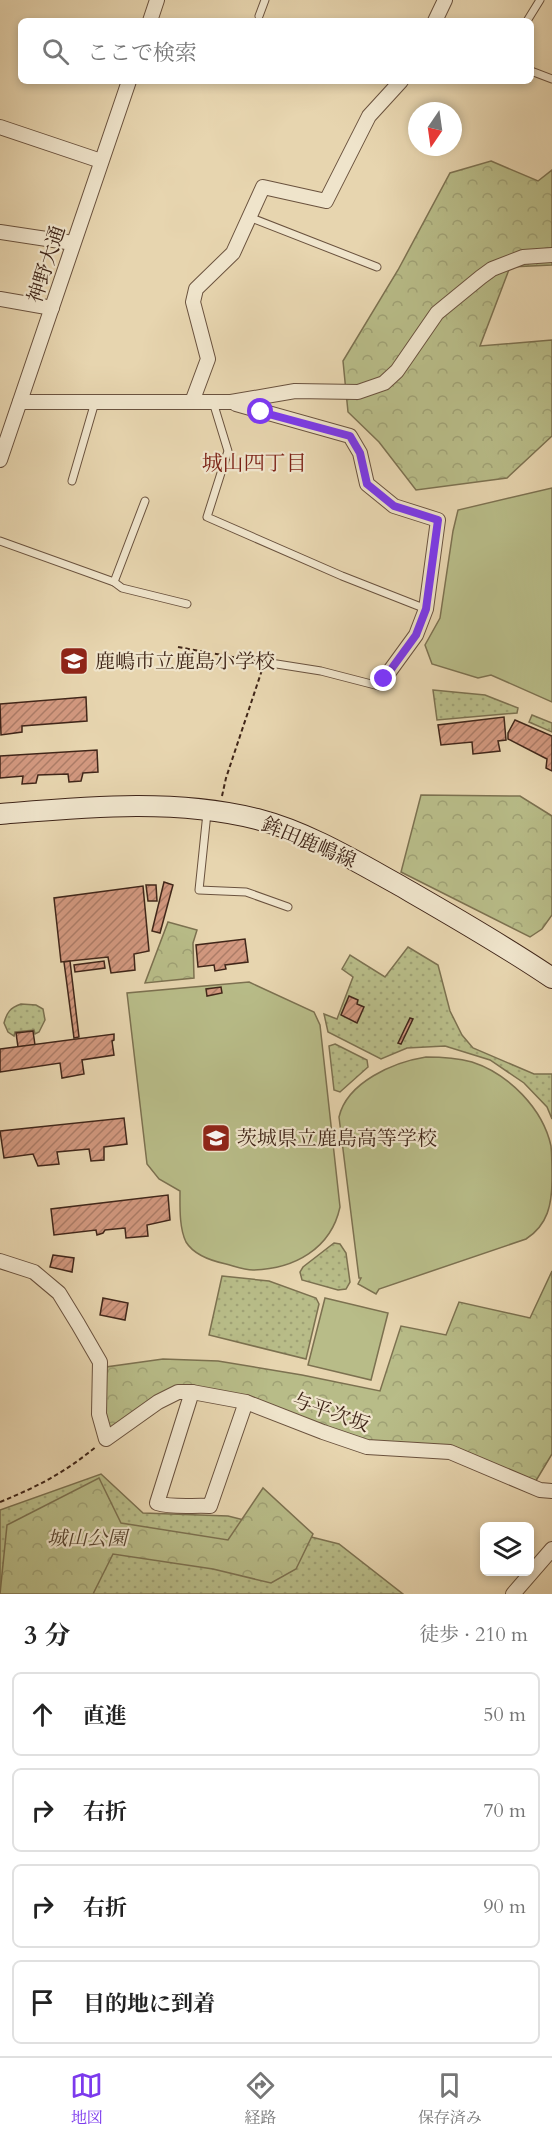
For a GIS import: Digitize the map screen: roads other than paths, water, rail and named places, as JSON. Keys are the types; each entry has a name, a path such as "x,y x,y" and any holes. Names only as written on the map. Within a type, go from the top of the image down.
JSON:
{"main road":[{"name":"鉾田鹿嶋線","path":"0,814 117,806 207,811 258,819 322,844 484,934 552,978"}],"street":[{"path":"151,18 157,0"},
{"path":"436,18 445,0"},
{"name":"神野大通","path":"0,460 128,84"},
{"path":"192,402 208,359 193,302 196,289 233,253 263,187 326,201 369,117 398,84"},
{"path":"0,127 101,161"},
{"path":"0,232 73,243"},
{"path":"20,402 231,402 296,392 358,393 384,383 397,371 436,313 492,269 523,257 552,255"},
{"path":"0,298 52,308"},
{"path":"231,402 350,436 360,453 367,484 394,506 438,520 426,609 416,635 384,679"},
{"path":"0,415 14,418"},
{"name":"与平次坂","path":"0,1261 34,1272 59,1293 78,1324 100,1362 99,1414 106,1439 158,1402 178,1392 192,1392 246,1402 367,1447 450,1452 540,1490 552,1491"},
{"path":"192,1392 157,1503 167,1506 210,1506 246,1402"},
{"path":"513,1594 552,1549"}],"lane":[{"path":"259,16 265,0"},
{"path":"529,18 540,0"},
{"path":"534,72 552,79"},
{"path":"249,217 377,267"},
{"path":"72,481 95,402"},
{"path":"212,402 228,450 207,517 342,576 426,609"},
{"path":"114,582 145,501"},
{"path":"0,541 114,582 122,588 187,604"},
{"path":"264,662 321,672 379,686 384,679"},
{"path":"207,811 199,890 246,891 288,907"}],"place":[{"name":"鹿嶋市立鹿島小学校","path":"74,661"},
{"name":"茨城県立鹿島高等学校","path":"216,1138"}],"district":[{"name":"城山四丁目","path":"254,463"}],"park label":[{"name":"城山公園","path":"87,1538"}]}
